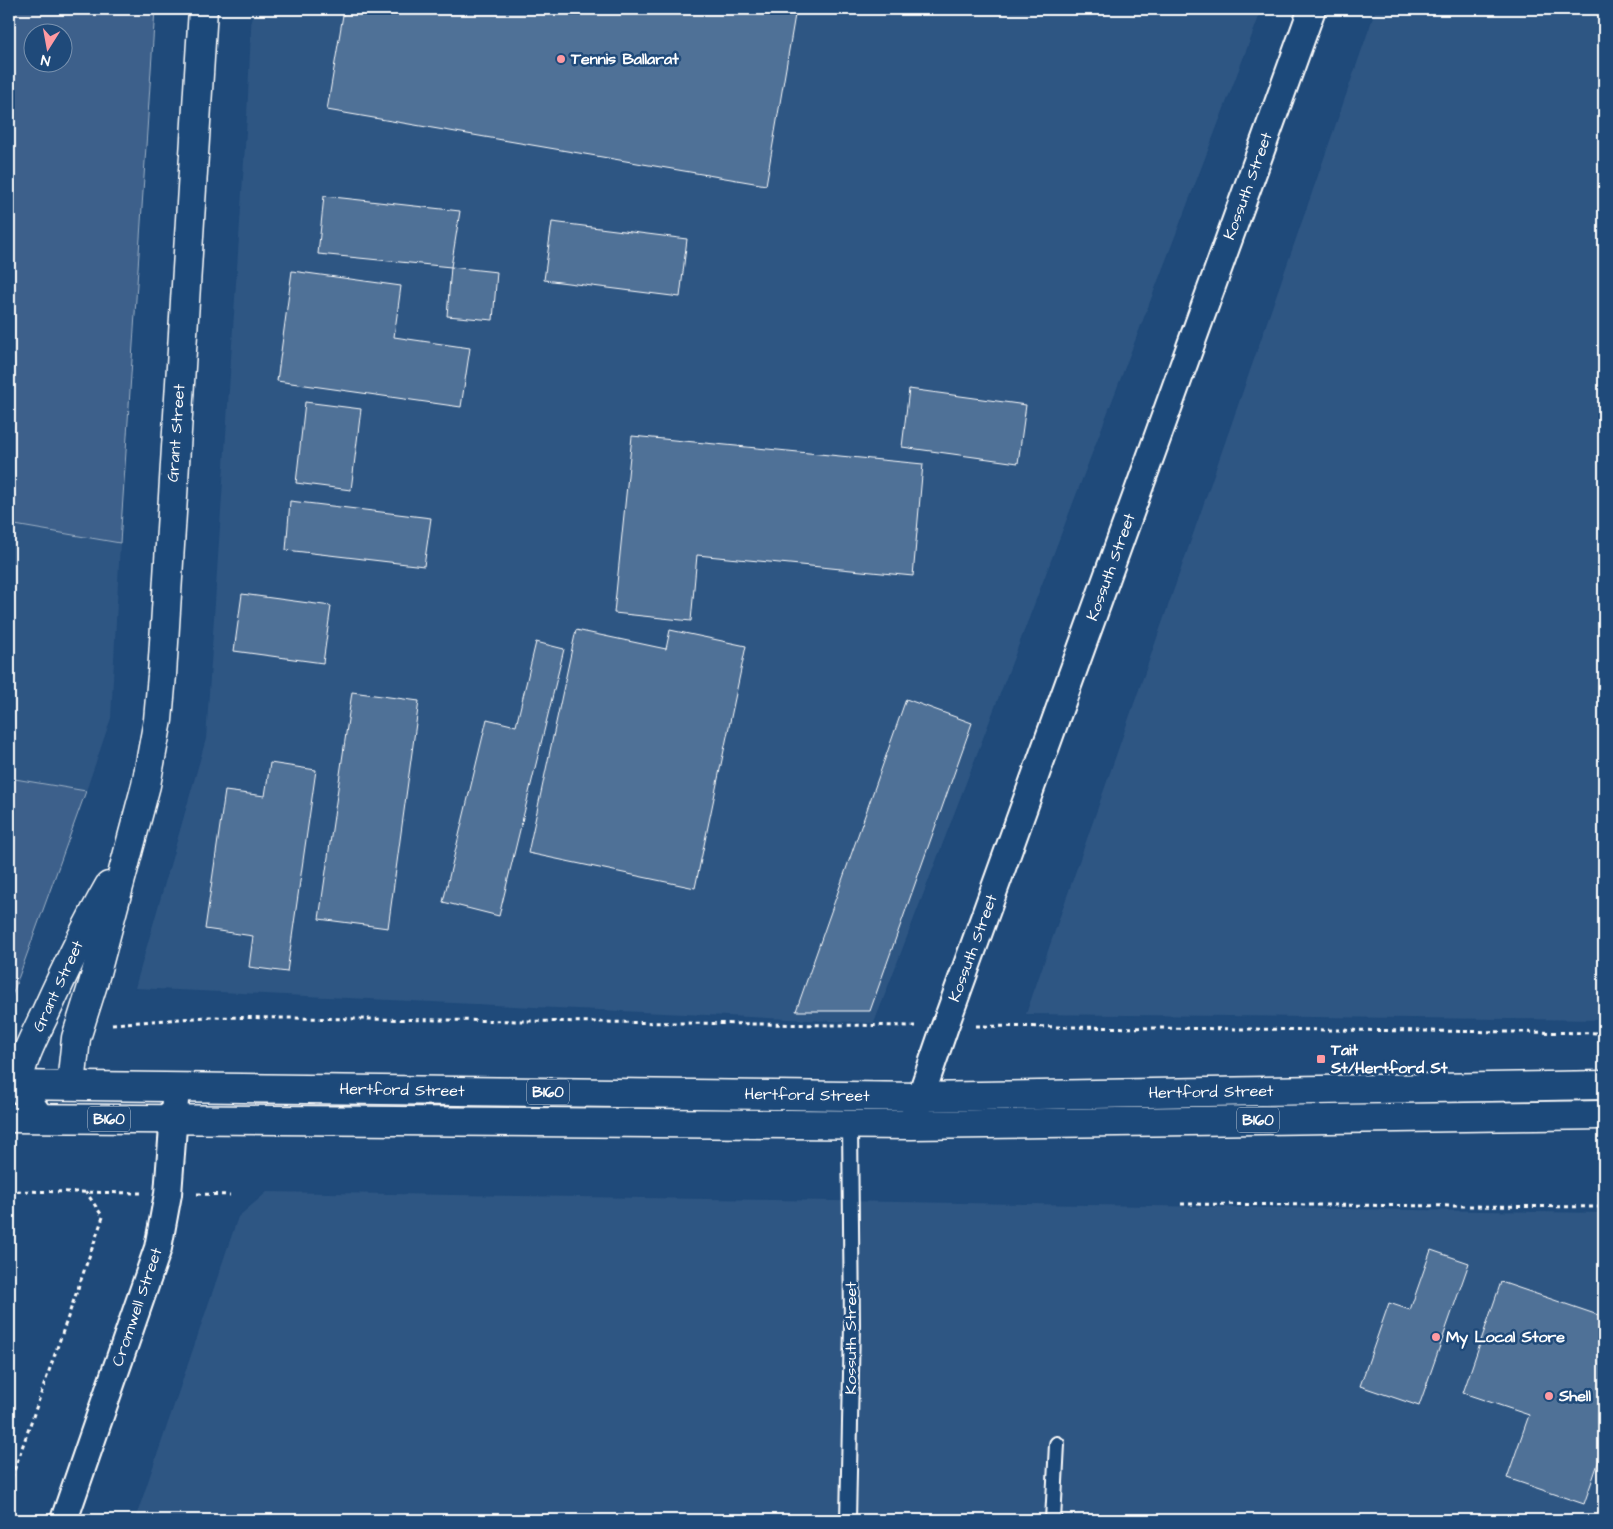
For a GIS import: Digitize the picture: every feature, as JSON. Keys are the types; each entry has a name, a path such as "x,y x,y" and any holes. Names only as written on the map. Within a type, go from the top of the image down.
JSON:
{"main road":[{"name":"Grant Street","path":"71,1085 74,1044 99,964 127,855 138,821 158,720 203,9"},
{"name":"Grant Street","path":"13,1085 73,953 127,855"},
{"name":"Hertford Street","path":"13,1085 921,1097 1604,1085"},
{"name":"Hertford Street","path":"9,1118 912,1125 1604,1115"}],"street":[{"name":"Kossuth Street","path":"912,1125 945,1026 1312,9"},
{"path":"13,1085 43,1118 71,1085"},
{"name":"Cromwell Street","path":"64,1520 158,1248 168,1194 176,1087"}],"lane":[{"name":"Kossuth Street","path":"848,1520 852,1325 850,1125"},
{"path":"1053,1520 1057,1444"}],"path":[{"path":"80,1022 106,1024 208,1016 1604,1033"},
{"path":"9,1192 230,1195"},
{"path":"9,1485 103,1217 86,1192"},
{"path":"1181,1204 1604,1206"}],"shaded area":[{"path":"9,9 155,9 120,543 9,524"},
{"path":"252,9 1262,9 874,1023 135,988 206,739 247,116"},
{"path":"1376,9 1604,9 1604,1020 1026,1014"},
{"path":"9,524 120,543 111,718 86,791 9,778"},
{"path":"9,778 86,791 9,1004"},
{"path":"267,1192 1604,1213 1604,1520 135,1520 238,1217"}],"building":[{"name":"Tennis Ballarat","path":"344,9 796,9 766,185 327,110"},
{"path":"324,196 460,211 451,267 318,254"},
{"path":"552,222 687,239 680,297 544,280"},
{"path":"451,267 497,272 493,320 447,316"},
{"path":"292,271 401,286 394,337 470,348 461,407 277,381"},
{"path":"909,389 1026,405 1018,463 902,447"},
{"path":"305,402 361,409 351,490 296,483"},
{"path":"632,436 923,464 913,576 697,555 691,621 614,613"},
{"path":"290,501 431,518 424,566 286,550"},
{"path":"242,594 331,606 323,663 234,651"},
{"path":"576,630 666,649 670,630 746,646 695,888 528,853"},
{"path":"536,642 564,649 499,916 443,902 487,719 516,726"},
{"path":"352,692 419,701 388,928 319,919"},
{"path":"906,699 972,723 870,1011 796,1011"},
{"path":"270,763 316,770 287,972 249,967 253,936 205,929 225,791 265,796"},
{"path":"1431,1250 1469,1263 1419,1406 1360,1386 1389,1303 1410,1310"},
{"path":"1501,1282 1604,1317 1602,1342 1604,1343 1604,1446 1584,1504 1507,1478 1529,1415 1463,1393"}],"place":[{"name":"Tennis Ballarat","path":"561,59"},
{"name":"Tait St/Hertford St","path":"1321,1059"},
{"name":"My Local Store","path":"1436,1337"},
{"name":"Shell","path":"1549,1396"}]}
